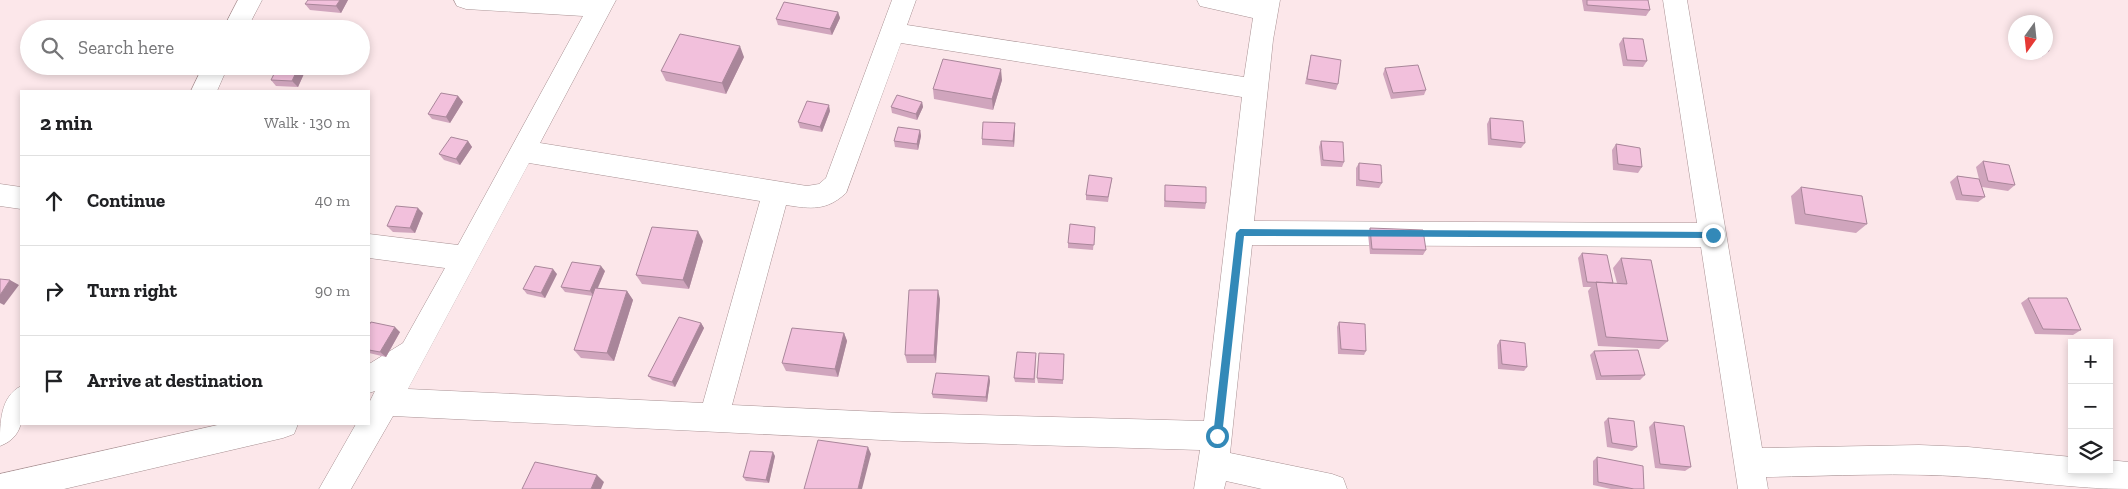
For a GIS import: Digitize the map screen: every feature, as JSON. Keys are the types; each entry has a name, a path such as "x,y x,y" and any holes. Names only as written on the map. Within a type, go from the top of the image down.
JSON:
{"street":[{"path":"240,20 250,0"},
{"path":"370,409 378,391 414,352 602,4 466,0"},
{"path":"521,151 807,197 826,195 837,185 904,0"},
{"path":"1209,0 1267,5 1214,463"},
{"path":"1675,0 1751,476 1919,460 1968,462 2128,478"},
{"path":"893,32 1256,89"},
{"path":"204,90 212,75"},
{"path":"713,420 776,191"},
{"path":"0,195 20,198"},
{"path":"1240,233 1713,235"},
{"path":"370,246 464,258"},
{"path":"378,391 1214,463 1332,489"},
{"path":"0,432 20,402"},
{"path":"0,489 279,425"},
{"path":"334,489 363,425"}],"building":[{"path":"308,0 340,0 336,6 305,4"},
{"path":"1587,0 1648,0 1650,10 1587,5"},
{"path":"784,2 838,12 830,29 776,19"},
{"path":"680,34 740,46 722,83 661,71"},
{"path":"1623,38 1643,39 1647,61 1627,60"},
{"path":"1311,55 1341,60 1338,84 1307,79"},
{"path":"943,59 1001,69 992,99 933,89"},
{"path":"1418,65 1426,90 1393,93 1385,68"},
{"path":"274,75 295,75 292,81 271,80"},
{"path":"441,93 458,96 446,117 428,114"},
{"path":"897,95 922,102 916,114 891,107"},
{"path":"807,101 829,105 820,127 798,122"},
{"path":"1490,118 1523,121 1525,143 1491,139"},
{"path":"983,122 1015,123 1013,141 982,139"},
{"path":"898,127 920,130 917,144 894,141"},
{"path":"451,137 468,141 456,159 439,154"},
{"path":"1321,141 1343,142 1344,162 1323,160"},
{"path":"1616,144 1640,148 1642,167 1618,164"},
{"path":"1983,161 2009,165 2015,185 1988,181"},
{"path":"1359,163 1381,165 1382,183 1359,180"},
{"path":"1089,175 1112,178 1108,197 1086,195"},
{"path":"1957,176 1979,179 1985,197 1962,195"},
{"path":"1165,185 1206,187 1206,203 1165,201"},
{"path":"1801,187 1862,196 1867,224 1805,214"},
{"path":"396,206 418,208 410,228 387,226"},
{"path":"1070,224 1095,227 1094,245 1068,243"},
{"path":"652,227 698,231 683,280 636,275"},
{"path":"1370,228 1423,230 1426,250 1372,249"},
{"path":"1582,253 1607,255 1613,283 1587,282"},
{"path":"1621,258 1651,260 1668,341 1606,337 1596,282 1627,284"},
{"path":"572,262 601,266 590,291 561,287"},
{"path":"535,266 553,269 541,293 523,289"},
{"path":"0,279 10,280 0,295"},
{"path":"595,288 627,291 607,353 574,350"},
{"path":"909,290 938,290 934,355 905,355"},
{"path":"2028,298 2067,298 2081,330 2043,329"},
{"path":"679,317 701,323 672,382 648,376"},
{"path":"371,322 395,327 380,352 370,350"},
{"path":"1339,322 1365,324 1366,351 1341,349"},
{"path":"792,328 844,333 835,369 782,363"},
{"path":"1500,340 1525,343 1527,367 1502,364"},
{"path":"1638,350 1645,375 1601,376 1594,351"},
{"path":"1017,352 1036,353 1034,379 1014,378"},
{"path":"1039,353 1064,354 1063,380 1037,378"},
{"path":"936,373 989,376 986,397 932,394"},
{"path":"1608,418 1634,421 1637,447 1612,443"},
{"path":"1654,422 1684,426 1691,467 1660,464"},
{"path":"818,440 868,447 858,489 804,489"},
{"path":"750,451 773,452 766,480 743,477"},
{"path":"1597,457 1643,466 1644,489 1634,489 1598,482"},
{"path":"535,462 597,475 591,489 522,489"}],"route":[{"path":"1217,436 1240,233 1713,235"}]}
